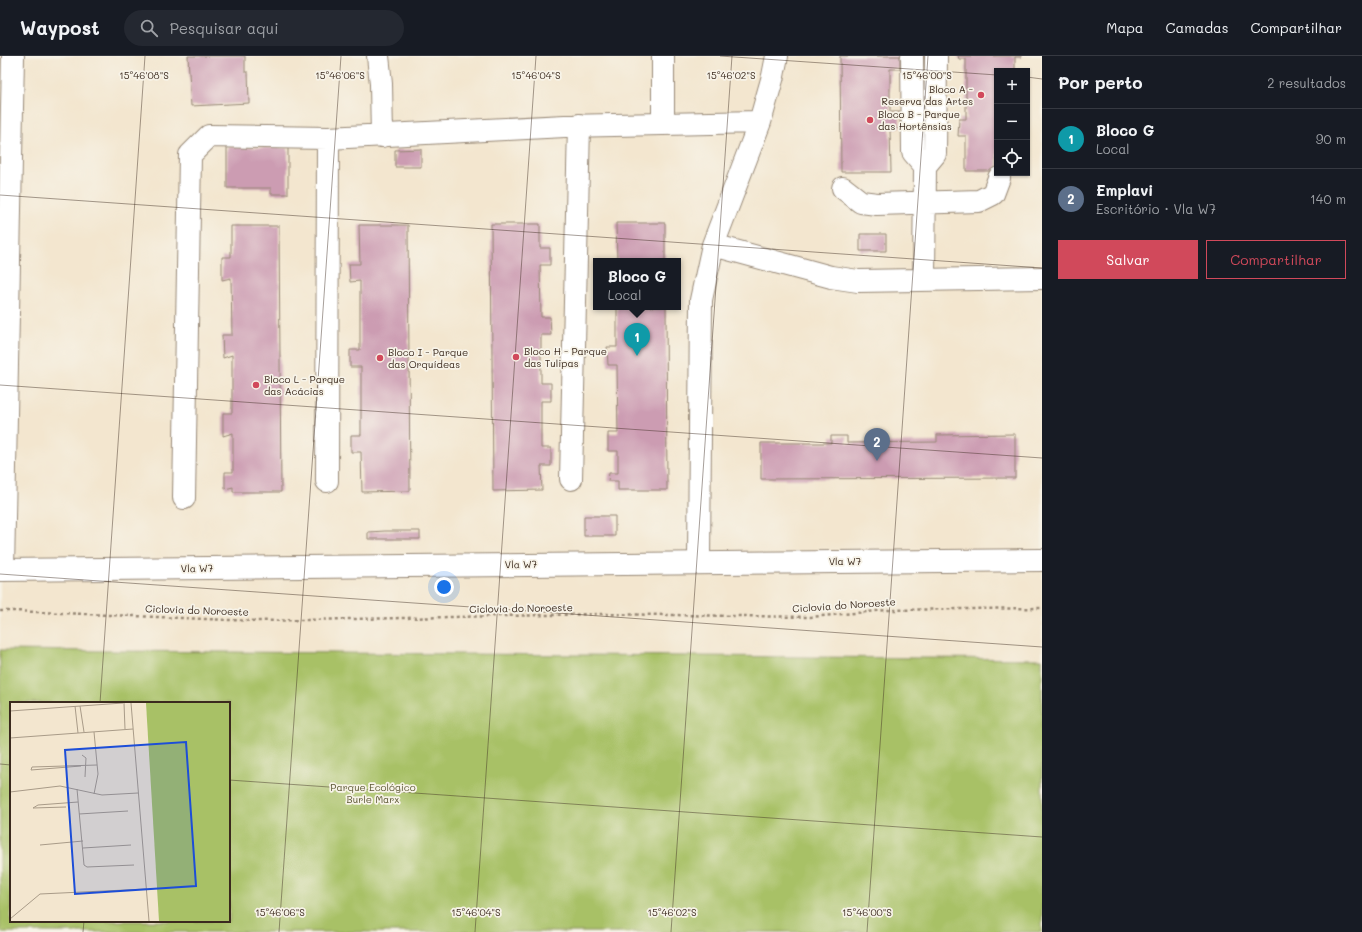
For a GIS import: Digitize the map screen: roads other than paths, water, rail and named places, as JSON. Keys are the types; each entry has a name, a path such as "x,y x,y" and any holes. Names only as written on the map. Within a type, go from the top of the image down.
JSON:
{"street":[{"path":"2,570 13,56"},
{"path":"378,56 381,84 382,136"},
{"path":"663,56 663,124"},
{"path":"698,562 701,300 713,245 760,122 777,56"},
{"path":"912,56 913,152 925,166"},
{"path":"924,279 925,166 935,154 936,56"},
{"path":"184,498 190,155 209,136 328,138 579,125 760,122"},
{"path":"571,479 579,125"},
{"path":"327,481 328,138"},
{"path":"843,188 861,202 876,204 979,201 993,194 998,178"},
{"path":"713,245 831,277 858,281 1042,278"},
{"name":"Vla W7","path":"2,570 698,562 1042,560"}],"place":[{"name":"Bloco A - Reserva das Artes","path":"981,95"},
{"name":"Bloco B - Parque das Hortênsias","path":"870,120"},
{"name":"Bloco G","path":"637,356"},
{"name":"Bloco H - Parque das Tulipas","path":"516,357"},
{"name":"Bloco I - Parque das Orquídeas","path":"380,358"},
{"name":"Bloco L - Parque das Acácias","path":"256,385"},
{"name":"Emplavi","path":"877,461"}],"park label":[{"name":"Parque Ecológico Burle Marx","path":"373,792"}]}
